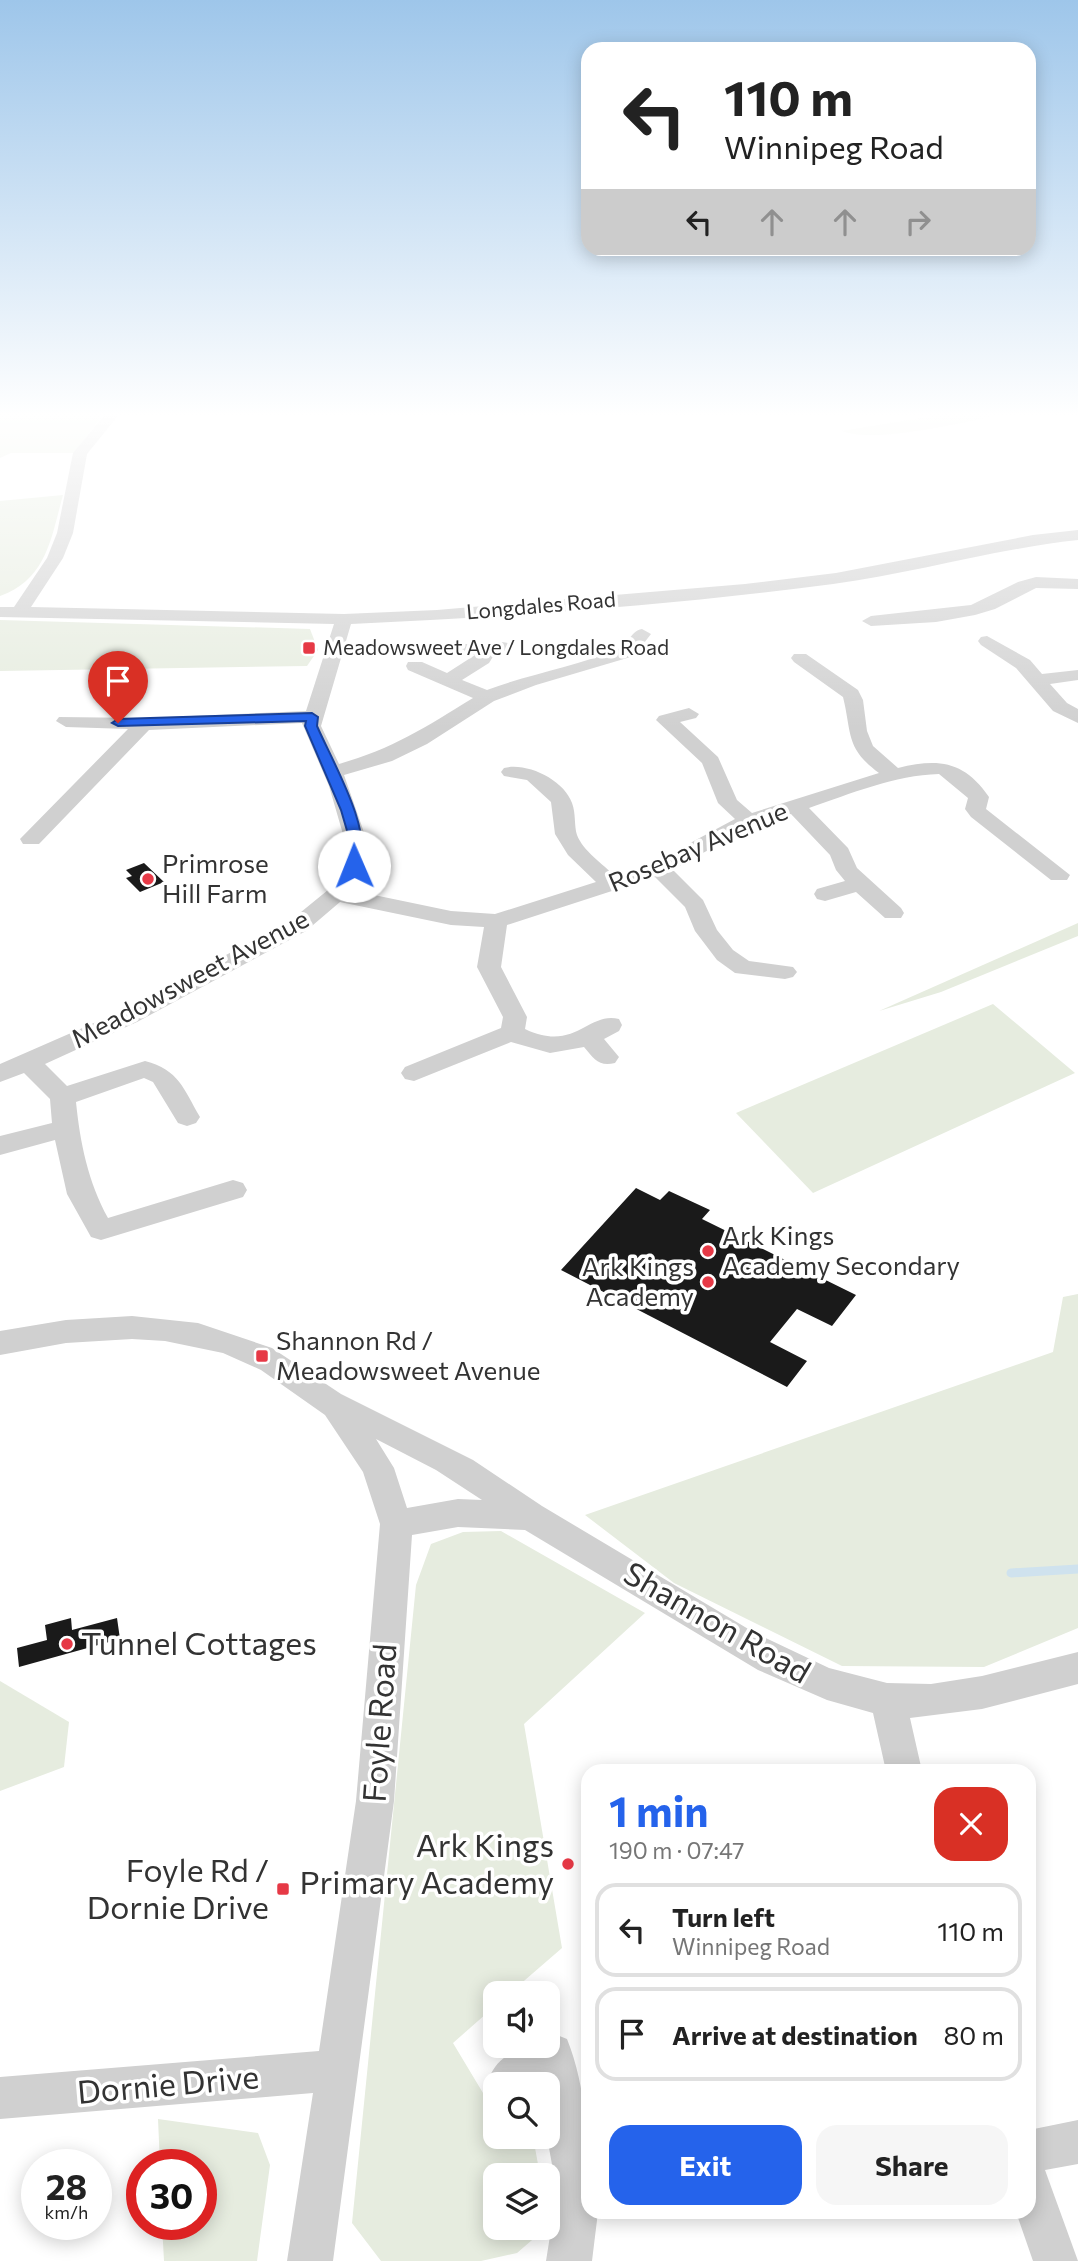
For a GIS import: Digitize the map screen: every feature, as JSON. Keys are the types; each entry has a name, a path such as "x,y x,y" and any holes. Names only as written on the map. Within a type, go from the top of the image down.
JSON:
{"street":[{"path":"19,613 55,558 68,518"},
{"name":"Longdales Road","path":"0,612 344,619 437,615 745,589 836,578 1033,540 1078,535"},
{"path":"871,621 922,618 976,610 1002,601 1034,583 1078,584"},
{"path":"66,721 144,723 312,717 344,619"},
{"path":"333,772 385,757 408,746 487,696 628,652 642,634"},
{"path":"987,641 1023,664 1060,707 1078,717"},
{"path":"447,681 494,649 462,647"},
{"path":"415,666 487,696"},
{"path":"799,668 818,671 850,694 855,702 857,736 861,747 872,759 895,775"},
{"path":"1039,680 1077,675"},
{"path":"689,714 666,720 711,761 728,803 749,821"},
{"name":"Meadowsweet Avenue","path":"0,1074 128,1017 298,926 337,894 354,866 357,853 347,810 333,772 311,726 312,717"},
{"path":"31,839 144,723"},
{"name":"Rosebay Avenue","path":"337,894 451,918 496,921 659,869 727,830 749,821 895,775 937,767 950,772 979,797 975,809 978,813 1059,875"},
{"path":"511,772 533,775 561,800 566,819 566,834 576,849 610,884"},
{"path":"794,806 840,853 847,870 893,913"},
{"path":"659,869 695,905 706,931 725,955 743,968 785,972"},
{"path":"825,894 860,884"},
{"path":"496,921 489,967 515,1017 512,1032"},
{"path":"512,1032 528,1042 545,1046 602,1040"},
{"path":"414,1073 512,1032"},
{"path":"28,1062 63,1097 66,1129 81,1194 101,1230 233,1189"},
{"path":"63,1097 145,1069 162,1076 187,1117"},
{"path":"0,1146 33,1135 66,1129"},
{"name":"Shannon Road","path":"0,1343 107,1327 136,1326 186,1333 262,1356 336,1406 463,1470 529,1516 579,1543 731,1639 830,1687 888,1700 924,1703 1078,1668"},
{"name":"Foyle Road","path":"310,2261 375,1801 396,1524 379,1468 336,1406"},
{"path":"379,1468 426,1450"},
{"path":"463,1470 479,1514"},
{"name":"Shannon Road","path":"396,1524 458,1513 529,1516"},
{"path":"888,1700 902,1764"},
{"path":"520,2072 552,2054 556,2072"},
{"name":"Dornie Drive","path":"0,2098 337,2070"},
{"path":"560,2095 579,2192 569,2261"},
{"path":"1036,2151 1078,2142"},
{"path":"1036,2205 1056,2261"}],"shaded area":[{"path":"0,518 57,518 45,555 37,568 16,589 0,596"},
{"path":"0,620 310,629 318,650 307,666 0,671"},
{"path":"1078,923 1078,936 941,992 879,1011"},
{"path":"993,1004 1075,1073 813,1193 736,1113"},
{"path":"1078,1294 1078,1628 984,1667 842,1666 674,1583 585,1515 1053,1352 1063,1297"},
{"path":"501,1531 645,1613 524,1724 562,1948 524,1981 483,1981 483,2017 453,2043 483,2093 483,2149 535,2149 538,2163 483,2163 483,2240 532,2240 517,2253 481,2261 381,2261 352,2223 416,1585 431,1544 463,1532"},
{"path":"0,1681 69,1722 64,1767 0,1791"},
{"path":"158,2119 258,2133 270,2165 257,2261 164,2261 163,2240 217,2240 217,2149 159,2149"}],"building":[{"name":"Primrose Hill Farm","path":"144,863 164,882 140,892 126,878 132,876 126,870"},
{"name":"Ark Kings Academy","path":"636,1188 660,1200 669,1191 710,1210 702,1219 856,1295 832,1326 797,1309 770,1342 807,1361 787,1387 561,1270"},
{"name":"Tunnel Cottages","path":"71,1618 72,1630 117,1618 120,1639 19,1667 17,1648 47,1640 45,1625"}],"waterway":[{"path":"1011,1573 1078,1569"}],"place":[{"name":"Meadowsweet Ave / Longdales Road","path":"309,648"},
{"name":"Primrose Hill Farm","path":"148,879"},
{"name":"Ark Kings Academy Secondary","path":"708,1251"},
{"name":"Ark Kings Academy","path":"708,1282"},
{"name":"Shannon Rd / Meadowsweet Avenue","path":"262,1356"},
{"name":"Tunnel Cottages","path":"67,1644"},
{"name":"Ark Kings Primary Academy","path":"568,1864"},
{"name":"Foyle Rd / Dornie Drive","path":"283,1889"}],"route":[{"path":"118,723 312,717 311,726 339,786 356,841 354,866"}]}
